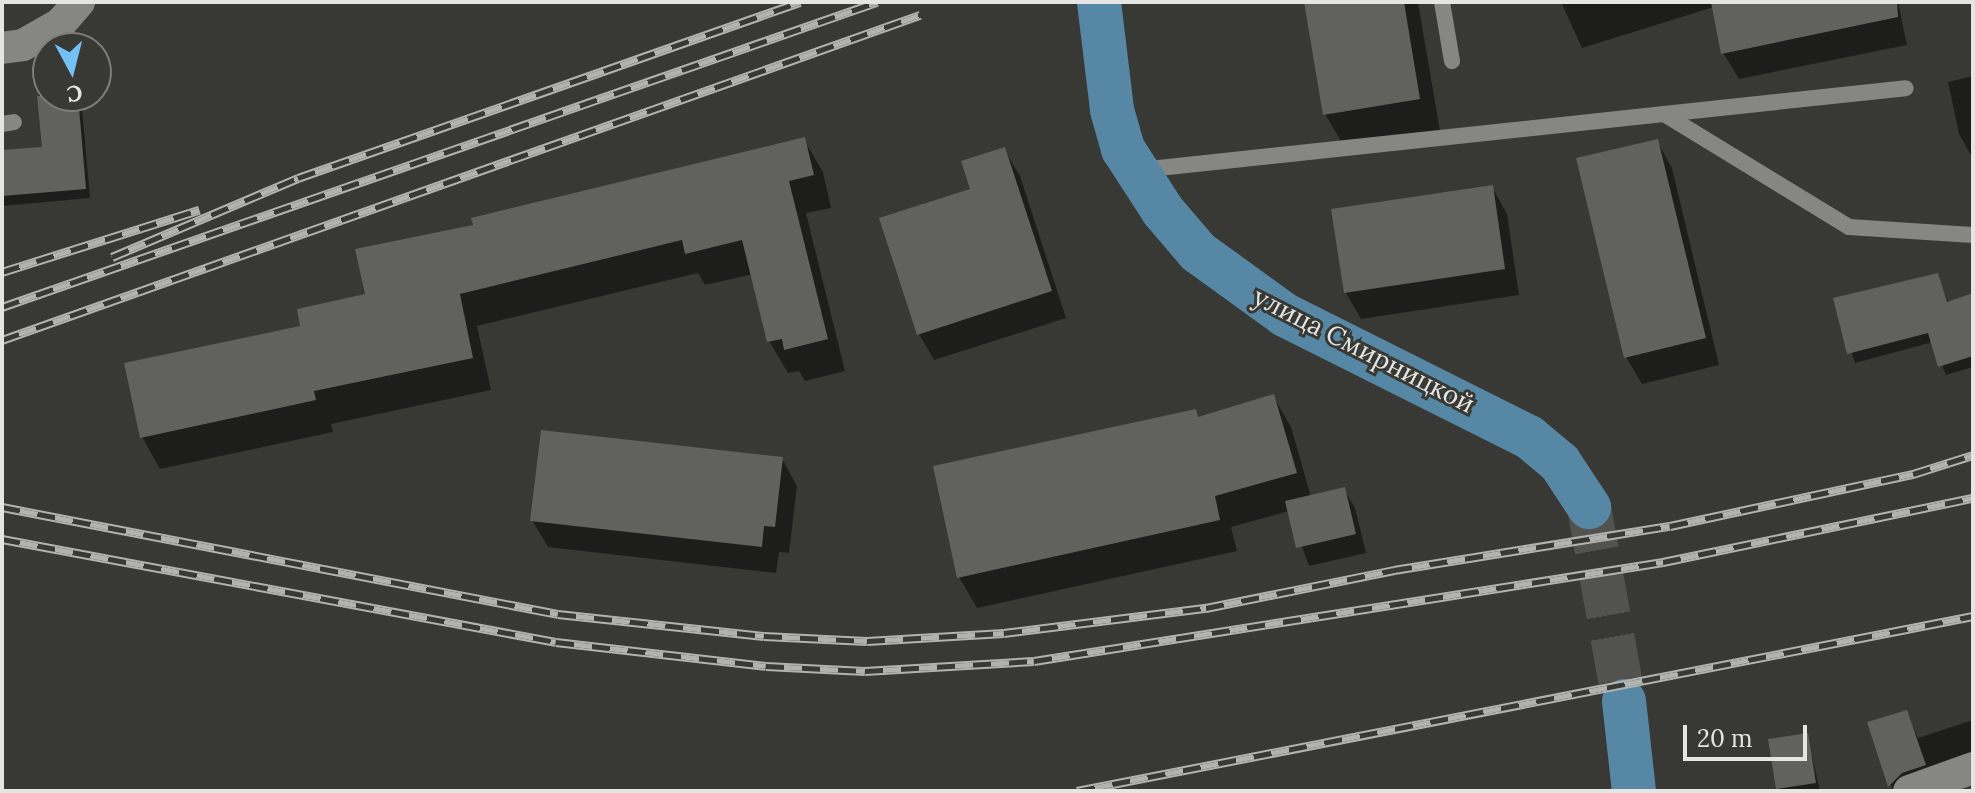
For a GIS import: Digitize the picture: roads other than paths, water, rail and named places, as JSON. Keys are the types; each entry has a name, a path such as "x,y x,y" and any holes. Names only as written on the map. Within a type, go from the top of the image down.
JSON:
{"main road":[{"name":"улица Смирницкой","path":"1099,2 1112,110 1135,170 1198,252 1242,288 1285,315 1529,437 1560,463 1589,507"},
{"path":"1624,701 1634,791"}],"street":[{"path":"2,48 23,45 60,24 79,2"},
{"path":"1909,791 1973,768"}],"lane":[{"path":"1442,2 1452,61"},
{"path":"1135,170 1906,88"},
{"path":"1664,114 1849,227 1973,235"}],"tunnel":[{"path":"1589,507 1624,701"}],"railway":[{"path":"112,257 298,178 800,2"},
{"path":"2,307 877,2"},
{"path":"2,340 920,15"},
{"path":"2,272 199,210"},
{"path":"2,507 558,614 764,636 867,641 1004,633 1206,608 1394,570 1670,526 1913,474 1973,455"},
{"path":"2,539 556,642 766,666 865,671 1034,661 1663,562 1973,498"},
{"path":"1077,791 1973,616"}]}
